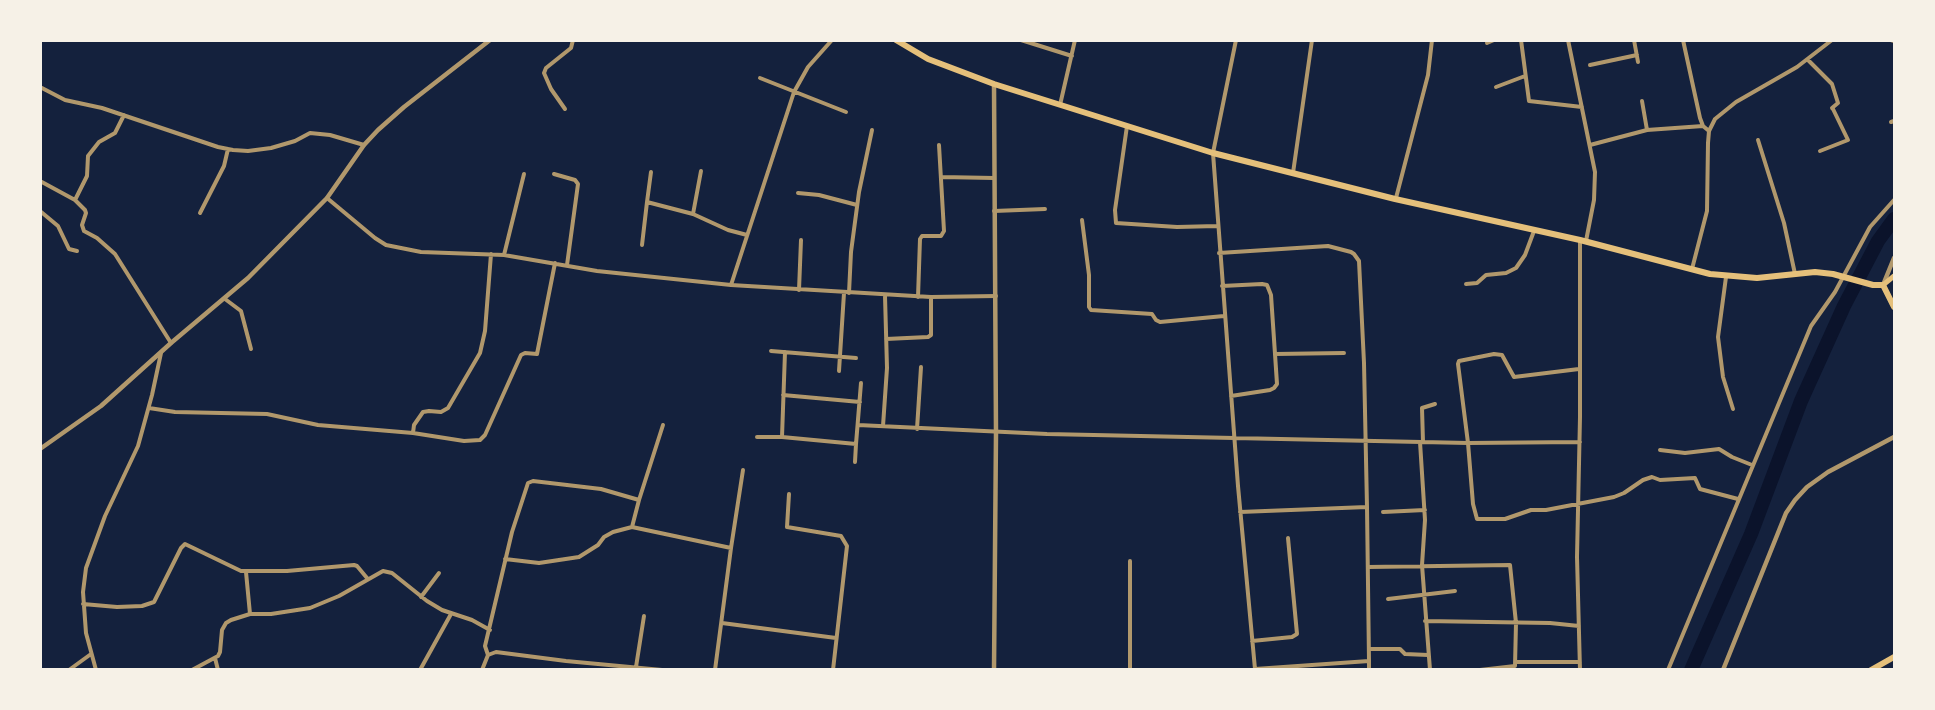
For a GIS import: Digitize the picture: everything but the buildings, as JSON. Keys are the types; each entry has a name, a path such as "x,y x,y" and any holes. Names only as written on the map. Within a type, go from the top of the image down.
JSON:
{"highway":[{"path":"896,40 928,59 994,84 1213,153 1395,199 1582,241 1726,277 1757,278 1825,272 1874,285 1883,285 1894,307"},
{"path":"1871,669 1894,657"}],"main road":[{"path":"1883,285 1894,276"}],"street":[{"path":"40,448 101,406 171,343 225,299 271,257 327,198 364,145 378,130 490,40"},
{"path":"565,109 551,89 544,73 546,68 572,48 573,40"},
{"path":"731,285 794,92 808,67 832,40"},
{"path":"1021,40 1072,56"},
{"path":"1060,106 1076,40"},
{"path":"1236,40 1213,153 1224,316 1255,669 1369,661"},
{"path":"1293,173 1311,40"},
{"path":"1395,199 1428,75 1432,40"},
{"path":"1487,43 1494,40"},
{"path":"1521,40 1529,101 1582,107"},
{"path":"1568,40 1596,183 1594,200 1582,241 1577,557 1580,669"},
{"path":"1634,40 1638,62"},
{"path":"1683,40 1703,126 1709,131"},
{"path":"1692,270 1707,211 1709,131 1715,119 1736,102 1808,60 1832,40"},
{"path":"1590,65 1637,55"},
{"path":"1808,60 1832,84 1838,103 1833,109 1848,140 1820,152"},
{"path":"1496,87 1525,76"},
{"path":"760,78 846,112"},
{"path":"994,84 996,296 994,669"},
{"path":"40,87 65,100 124,115 228,149 248,151 271,148 313,133 330,135 364,145"},
{"path":"1642,101 1647,130"},
{"path":"75,200 87,176 88,156 99,142 115,133 124,115"},
{"path":"1128,126 1115,210 1116,223 1177,227 1217,226"},
{"path":"1590,145 1647,130 1703,126"},
{"path":"839,371 857,205 872,130"},
{"path":"1758,140 1784,223 1795,274"},
{"path":"918,297 920,238 927,235 942,236 944,231 939,145"},
{"path":"200,213 224,166 228,149"},
{"path":"693,214 701,171"},
{"path":"642,245 651,172"},
{"path":"504,255 524,174"},
{"path":"554,174 575,180 578,184 567,266"},
{"path":"941,177 994,178"},
{"path":"40,181 75,200 86,211 82,225 84,231 97,238 115,254 171,343"},
{"path":"798,194 819,195 857,205"},
{"path":"327,198 386,245 422,252 504,255 597,272 731,285 885,296 996,296"},
{"path":"1668,669 1811,326 1845,277 1870,227 1894,200"},
{"path":"647,202 693,214 728,230 747,235"},
{"path":"994,211 1046,209"},
{"path":"40,211 58,226 69,249 77,251"},
{"path":"1082,220 1089,276 1090,310 1152,314 1160,322 1224,316"},
{"path":"1466,284 1477,283 1486,275 1506,273 1516,268 1525,255 1534,231"},
{"path":"800,290 801,240"},
{"path":"1219,254 1329,246 1344,249 1357,257 1359,261 1364,363 1369,669"},
{"path":"413,433 414,425 423,412 441,412 448,408 480,353 485,331 491,254"},
{"path":"1883,285 1894,258"},
{"path":"149,408 176,412 267,414 318,425 413,433 471,441 482,439 521,355 537,354 555,263"},
{"path":"1726,277 1718,337 1722,377 1733,409"},
{"path":"1222,286 1262,284 1267,285 1271,294 1277,384 1270,390 1231,396"},
{"path":"883,426 887,368 885,296"},
{"path":"886,339 928,338 931,335 931,297"},
{"path":"225,299 242,311 251,349"},
{"path":"771,351 856,357"},
{"path":"782,437 784,352"},
{"path":"96,669 86,633 83,604 86,568 105,516 132,461 149,408 161,353"},
{"path":"1275,354 1344,353"},
{"path":"1580,369 1514,377 1504,358 1498,354 1459,361 1473,504 1477,519 1505,519 1531,510 1546,510 1620,495 1643,480 1654,477 1660,480 1695,478 1700,489 1738,499"},
{"path":"917,429 921,368"},
{"path":"855,462 861,382"},
{"path":"783,395 860,402"},
{"path":"1430,669 1422,565 1425,510 1422,408 1435,404"},
{"path":"632,527 663,425"},
{"path":"858,425 996,433 1365,442 1580,442"},
{"path":"757,437 856,444"},
{"path":"1723,669 1786,513 1795,500 1828,472 1894,437"},
{"path":"1660,450 1696,453 1719,449 1752,465"},
{"path":"715,669 743,470"},
{"path":"482,669 488,655 485,646 505,559 530,482 601,489 639,500"},
{"path":"789,494 787,526 841,536 846,542 848,550 833,669"},
{"path":"1240,512 1367,507"},
{"path":"1383,512 1425,510"},
{"path":"505,559 539,563 579,557 598,545 604,537 632,527 731,548"},
{"path":"1252,641 1292,637 1296,634 1288,538"},
{"path":"83,604 117,607 142,606 154,602 185,544 246,572 354,565 367,578"},
{"path":"1130,561 1130,669"},
{"path":"1368,567 1510,564 1516,623 1515,666 1480,669"},
{"path":"192,669 215,658 220,652 222,630 226,623 250,614 271,614 310,608 339,596 380,572 388,571 421,597 451,614 472,620 490,630"},
{"path":"246,572 250,614"},
{"path":"421,597 439,573"},
{"path":"1388,599 1455,591"},
{"path":"420,669 451,614"},
{"path":"636,667 644,616"},
{"path":"1425,621 1550,623 1579,626"},
{"path":"722,623 836,638"},
{"path":"1369,649 1400,649 1405,654 1428,655"},
{"path":"488,655 496,652 662,669"},
{"path":"69,669 91,654"},
{"path":"215,658 218,669"},
{"path":"1515,662 1580,662"}],"waterway":[{"path":"1691,670 1751,534 1801,401 1844,306 1878,241 1894,219"}]}
